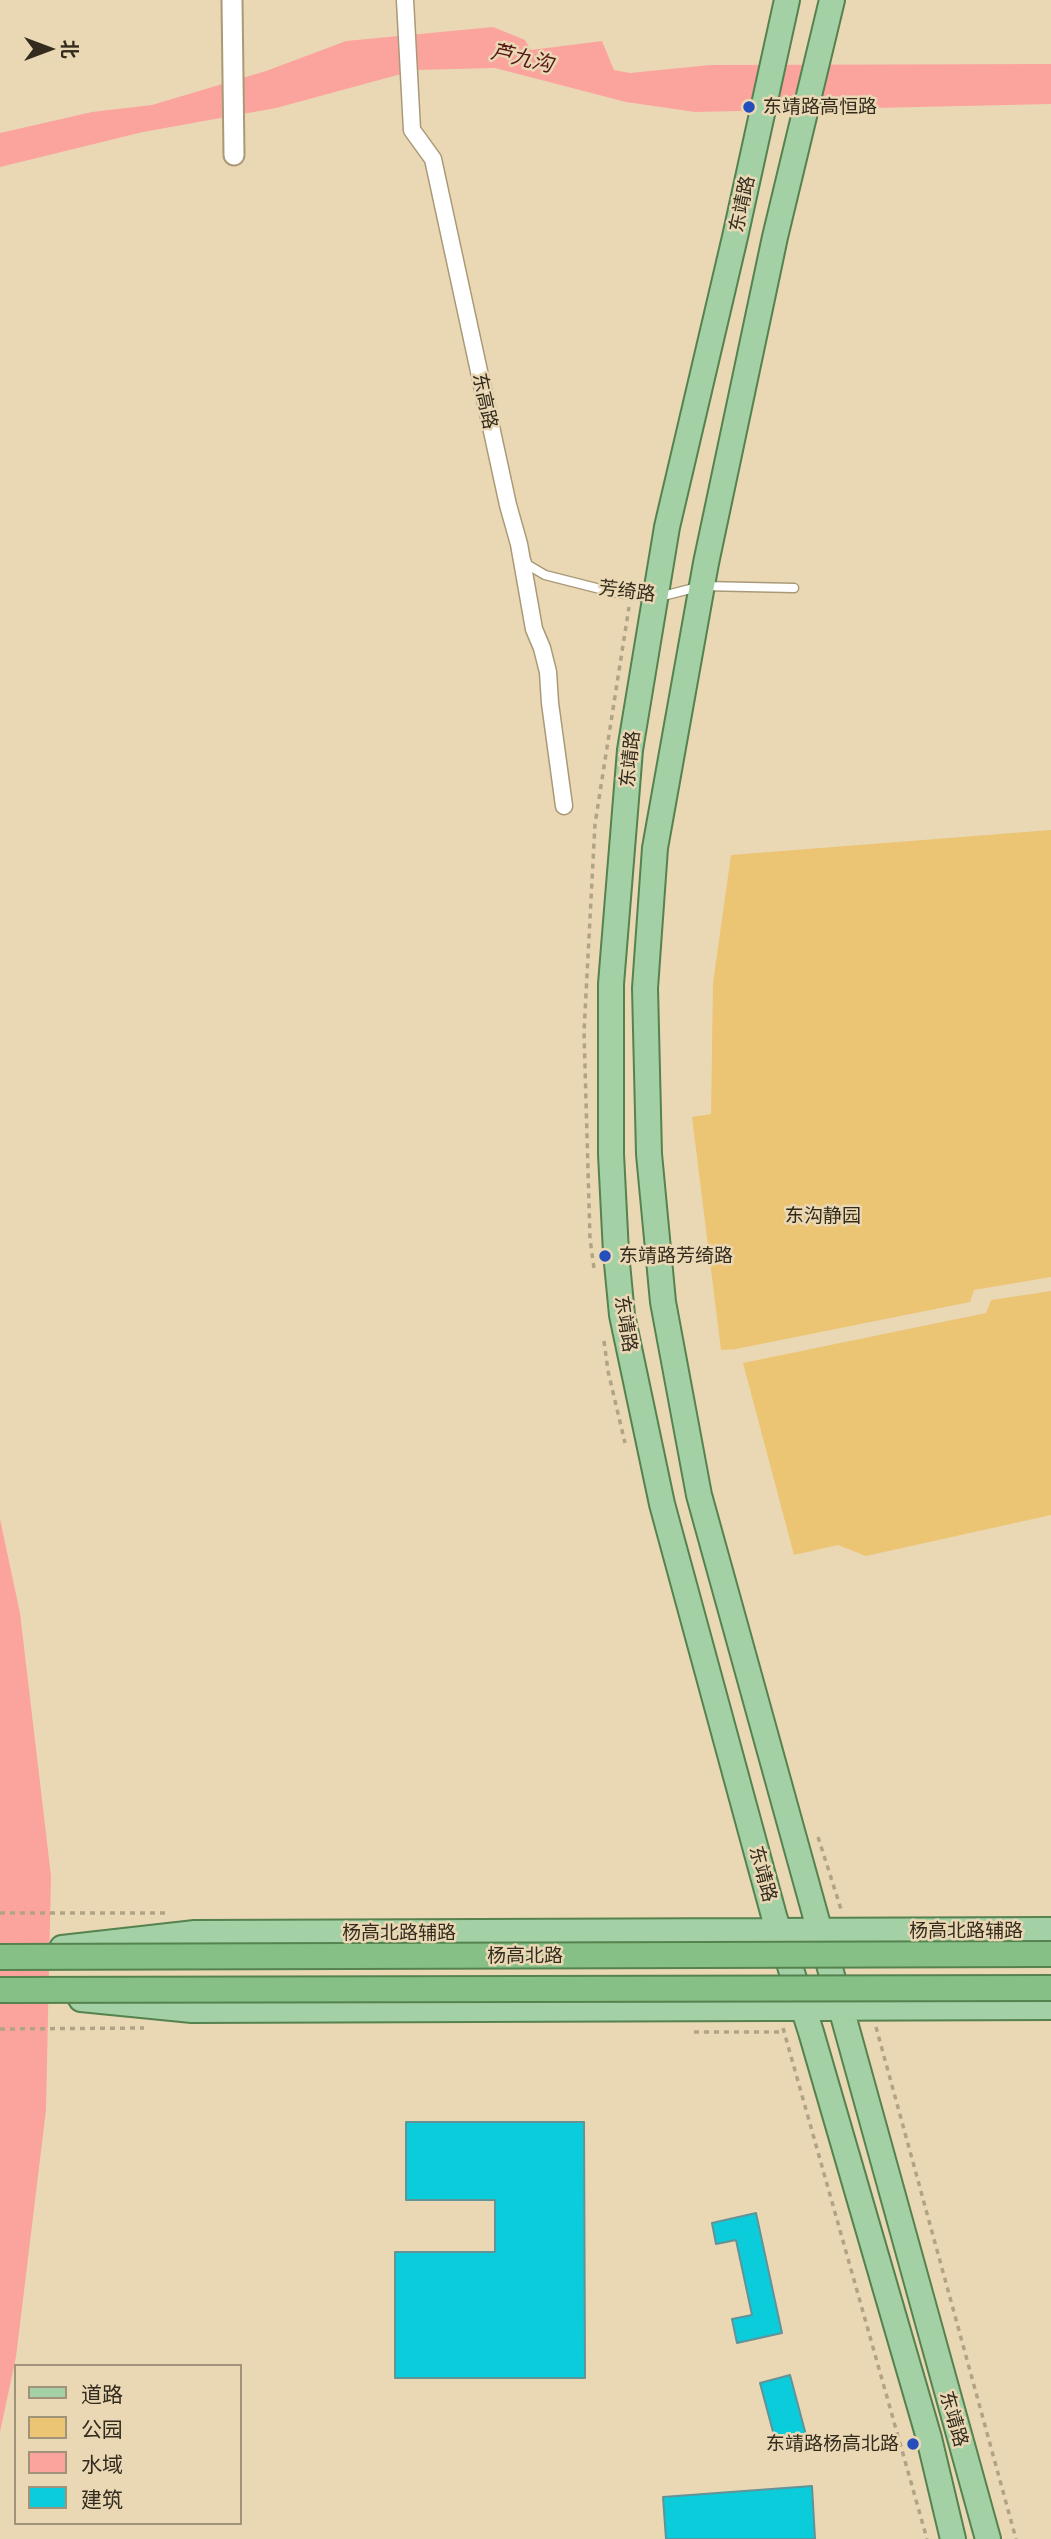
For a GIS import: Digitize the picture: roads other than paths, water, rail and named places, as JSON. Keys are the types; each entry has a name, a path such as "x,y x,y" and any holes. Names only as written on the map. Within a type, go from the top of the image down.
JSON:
{"highway":[{"name":"杨高北路","path":"0,1956 1051,1954"},
{"name":"杨高北路","path":"0,1990 1051,1988"}],"main road":[{"name":"东靖路","path":"787,0 670,511 643,597 611,984 611,1154 622,1315 662,1504 779,1932 790,2008 811,2032 929,2438 953,2539"},
{"name":"东靖路","path":"832,0 775,237 702,586 655,848 645,988 649,1153 663,1303 699,1495 988,2539"},
{"name":"杨高北路辅路","path":"0,1956 195,1933 779,1932 819,1924 847,1931 1051,1930"},
{"path":"0,1990 192,2010 1051,2007"}],"street":[{"path":"232,0 234,155"},
{"name":"东高路","path":"405,6 412,130 433,159 508,505 519,544 534,629 548,672 564,806"}],"lane":[{"name":"芳绮路","path":"519,544 528,565 545,575 643,597 702,586 794,588"}],"water":[{"name":"芦九沟","path":"493,27 525,40 531,50 602,41 614,70 630,73 710,65 1051,64 1051,104 695,112 626,102 495,68 416,70 276,108 143,132 0,167 0,133 92,112 152,105 266,71 346,41"},
{"path":"0,1519 20,1613 51,1876 46,2110 16,2357 0,2432"}],"place":[{"name":"东靖路高恒路","path":"749,107"},
{"name":"东靖路芳绮路","path":"605,1256"},
{"name":"东靖路杨高北路","path":"913,2444"}],"park label":[{"name":"东沟静园","path":"823,1216"}]}
